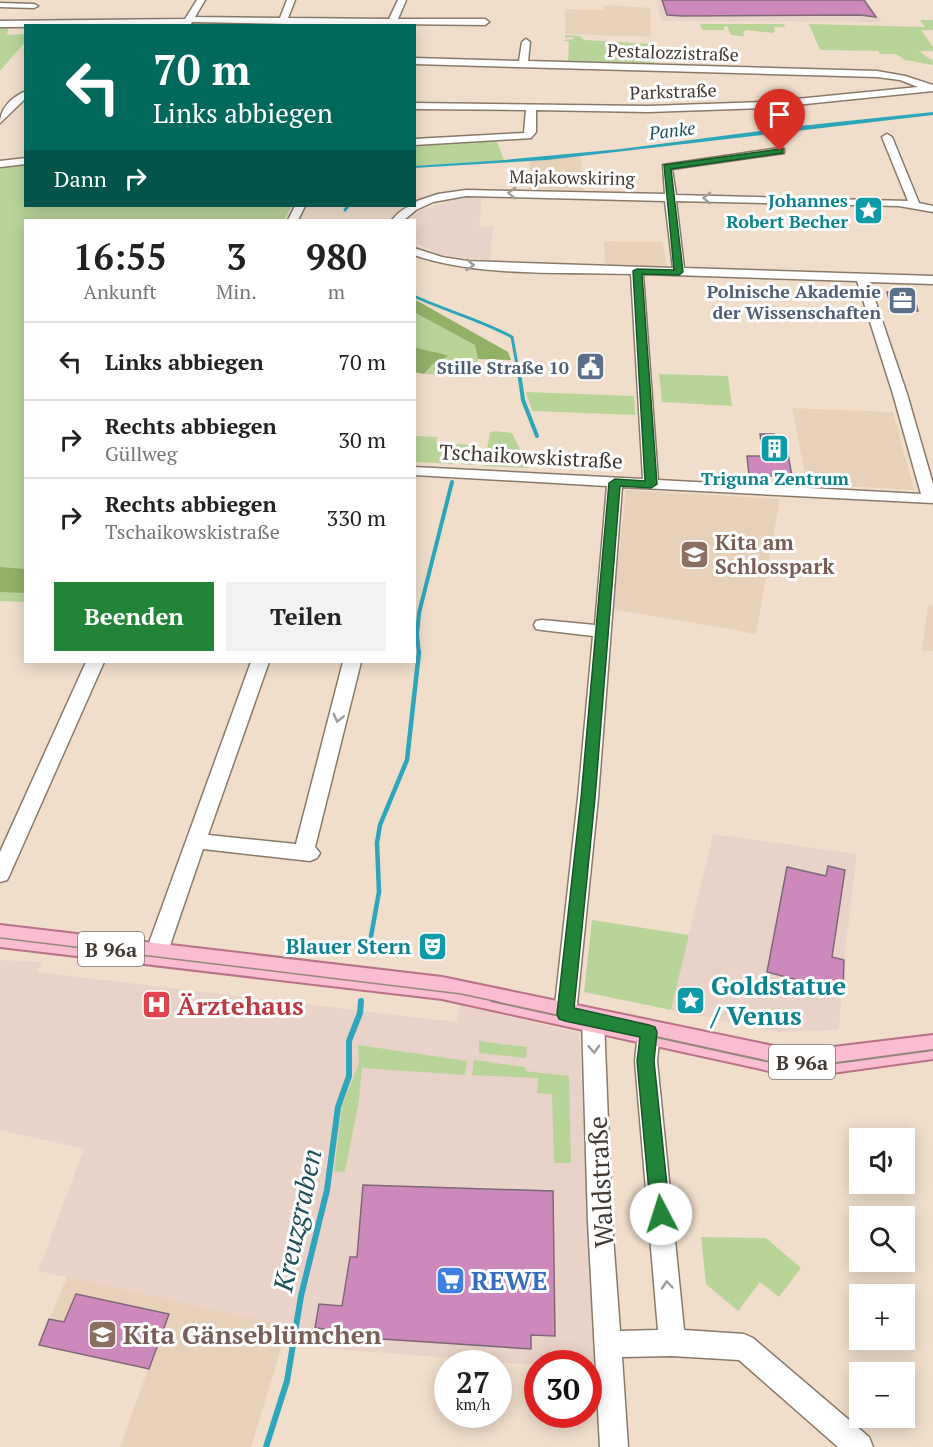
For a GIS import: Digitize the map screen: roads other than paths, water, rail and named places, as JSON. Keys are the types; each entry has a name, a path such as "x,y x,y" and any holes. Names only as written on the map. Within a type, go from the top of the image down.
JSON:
{"main road":[{"name":"B 96a","path":"0,936 442,988 783,1061 825,1061 933,1047"}],"street":[{"path":"188,22 201,0"},
{"path":"283,20 291,0"},
{"path":"391,23 402,0"},
{"path":"0,5 37,3 30,23"},
{"path":"0,24 283,20 391,23 485,22"},
{"path":"523,64 526,42"},
{"name":"Pestalozzistraße","path":"416,61 878,74 902,78 931,88"},
{"name":"Parkstraße","path":"416,106 648,109 766,105 931,88"},
{"path":"0,120 16,100 24,95"},
{"path":"416,142 527,136 531,132 531,108"},
{"path":"887,137 914,202 912,205"},
{"path":"679,272 667,167 780,151"},
{"path":"0,164 24,161"},
{"name":"Majakowskiring","path":"416,206 460,194 670,197 912,205 933,210"},
{"name":"Majakowskiring","path":"399,219 414,207"},
{"path":"416,252 440,260 467,265 933,280"},
{"path":"637,271 651,484"},
{"path":"862,279 900,394 931,499"},
{"name":"Tschaikowskistraße","path":"416,471 931,499"},
{"path":"565,1014 588,798 600,631 615,483"},
{"path":"542,625 600,631"},
{"path":"0,874 95,663"},
{"path":"156,954 260,663"},
{"path":"198,841 307,853 352,663"},
{"name":"Waldstraße","path":"593,1020 600,1222 614,1447"},
{"path":"649,1032 646,1061 672,1343"},
{"path":"608,1344 672,1343 744,1347 859,1447"}],"water":[{"path":"933,112 933,115 547,160 416,168 416,166 621,149 790,127"}],"waterway":[{"name":"Kreuzgraben","path":"416,297 512,337 520,381"},
{"name":"Kreuzgraben","path":"520,379 523,400 537,436"},
{"name":"Kreuzgraben","path":"419,653 417,634 419,613 452,482"},
{"name":"Kreuzgraben","path":"368,953 379,892 377,843 380,825 407,760 419,653"},
{"name":"Kreuzgraben","path":"266,1447 287,1381 301,1296 327,1190 338,1107 349,1076 349,1041 360,1013 361,1001"}],"tram line":[{"path":"0,938 461,994 498,1002"},
{"path":"491,1001 784,1065 822,1065 933,1050"}],"place":[{"name":"Johannes Robert Becher","path":"869,210"},
{"name":"Polnische Akademie der Wissenschaften","path":"902,301"},
{"name":"Stille Straße 10","path":"590,367"},
{"name":"Triguna Zentrum","path":"775,449"},
{"name":"Kita am Schlosspark","path":"694,554"},
{"name":"Blauer Stern","path":"432,946"},
{"name":"Goldstatue / Venus","path":"690,1000"},
{"name":"Ärztehaus","path":"156,1005"},
{"name":"REWE","path":"450,1280"},
{"name":"Kita Gänseblümchen","path":"102,1334"}],"water label":[{"name":"Panke","path":"672,130"}]}
